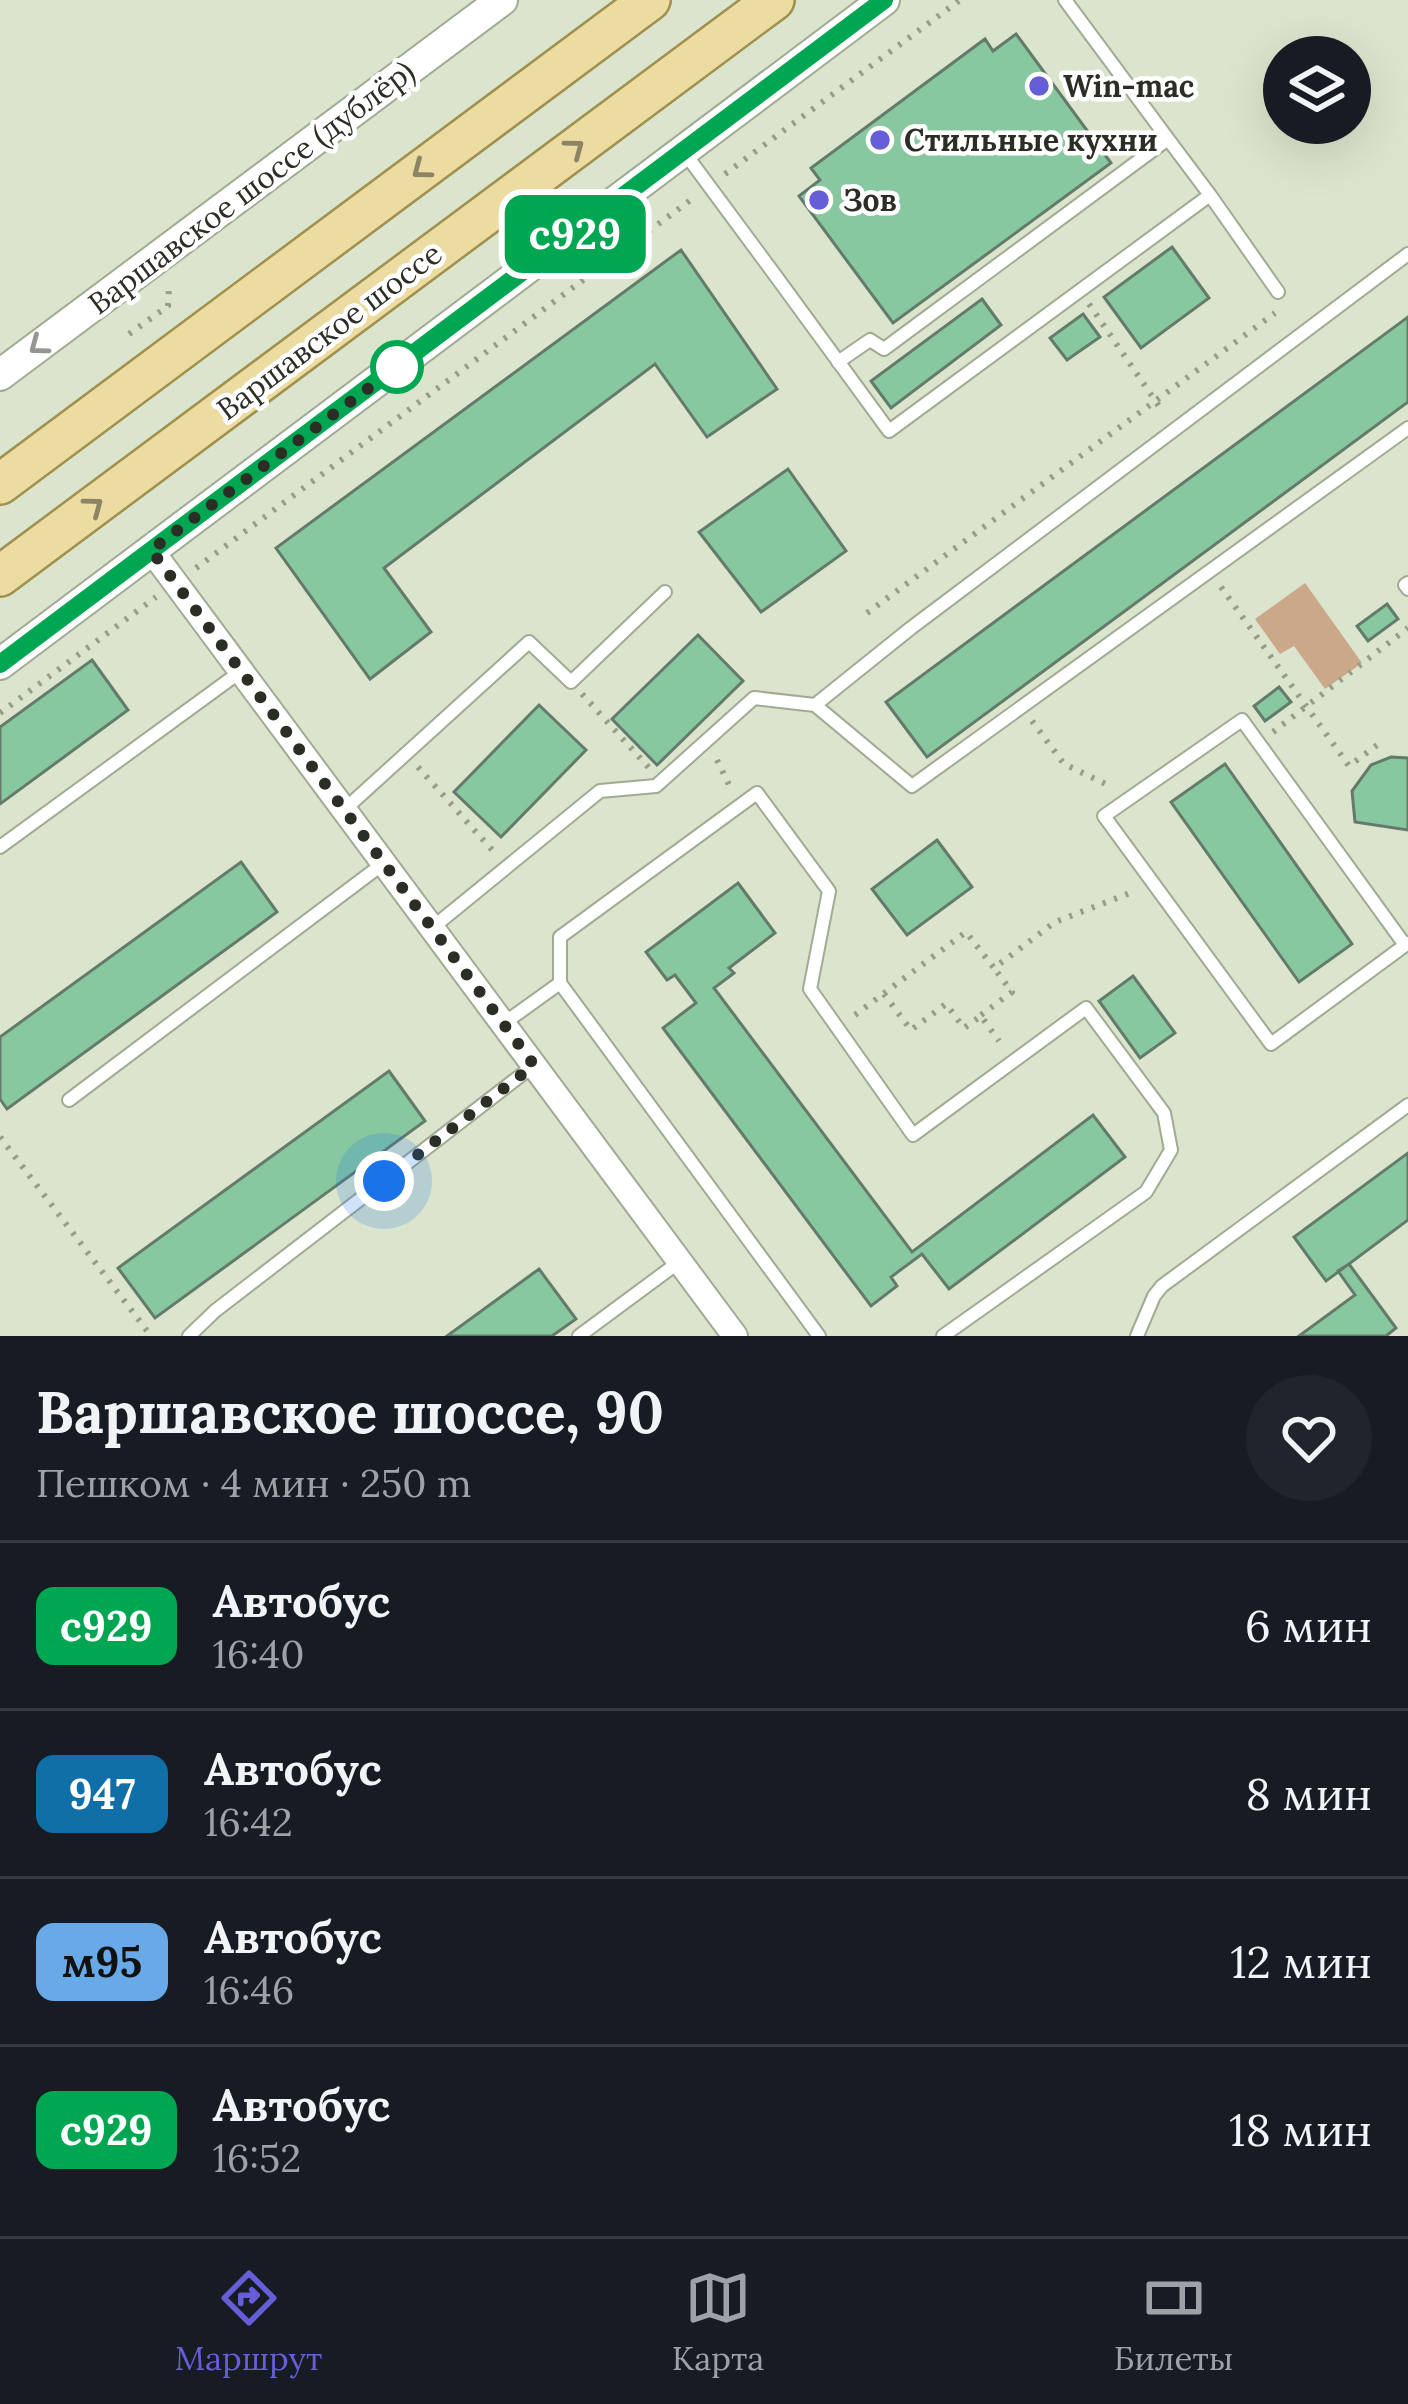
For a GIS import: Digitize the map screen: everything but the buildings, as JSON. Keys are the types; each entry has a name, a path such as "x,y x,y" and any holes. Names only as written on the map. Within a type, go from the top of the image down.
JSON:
{"main road":[{"path":"0,484 650,0"},
{"name":"Варшавское шоссе","path":"0,576 774,0"}],"street":[{"name":"Варшавское шоссе (дублёр)","path":"0,374 502,0"},
{"path":"0,664 884,0"},
{"path":"151,550 735,1336"}],"lane":[{"path":"1065,0 1283,298"},
{"path":"838,362 870,340 884,349 1168,139"},
{"path":"684,152 838,362 875,399 889,430 1210,195"},
{"path":"815,705 1408,254"},
{"path":"432,928 600,791 656,787 754,698 815,705 912,786 1408,428"},
{"path":"344,810 530,642 571,682 664,592"},
{"path":"0,847 241,671"},
{"path":"1241,720 1407,944 1271,1044 1104,815 1131,797 1241,720"},
{"path":"819,1336 560,983 560,937 757,793 830,892 810,989 913,1135 1086,1008 1164,1113 1172,1150 1146,1192 943,1336"},
{"path":"69,1100 384,863"},
{"path":"503,1024 560,983"},
{"path":"189,1336 534,1065"},
{"path":"1137,1336 1162,1286 1408,1106"},
{"path":"579,1336 680,1262"}],"path":[{"path":"0,713 960,0"},
{"path":"1080,291 1175,430"},
{"path":"867,613 1155,401 1283,298"},
{"path":"129,334 168,306"},
{"path":"1235,607 1349,766 1381,742"},
{"path":"1259,744 1408,628"},
{"path":"571,682 661,781"},
{"path":"706,739 739,805"},
{"path":"1046,739 1064,764 1131,797"},
{"path":"406,754 507,867"},
{"path":"994,968 1055,922 1154,884"},
{"path":"838,1028 966,932 1012,992 964,1028 946,1004 911,1030 884,994"},
{"path":"981,1016 999,1041"},
{"path":"0,1137 151,1336"}],"shaded area":[{"path":"1305,583 1362,663 1325,689 1294,646 1280,654 1255,619"}],"bus line":[{"name":"с929","path":"0,664 884,0"}],"place":[{"name":"Win-mac","path":"1039,86"},
{"name":"Стильные кухни","path":"880,140"},
{"name":"Зов","path":"819,200"}],"route":[{"path":"384,1181 534,1065 151,550 397,367"}]}
